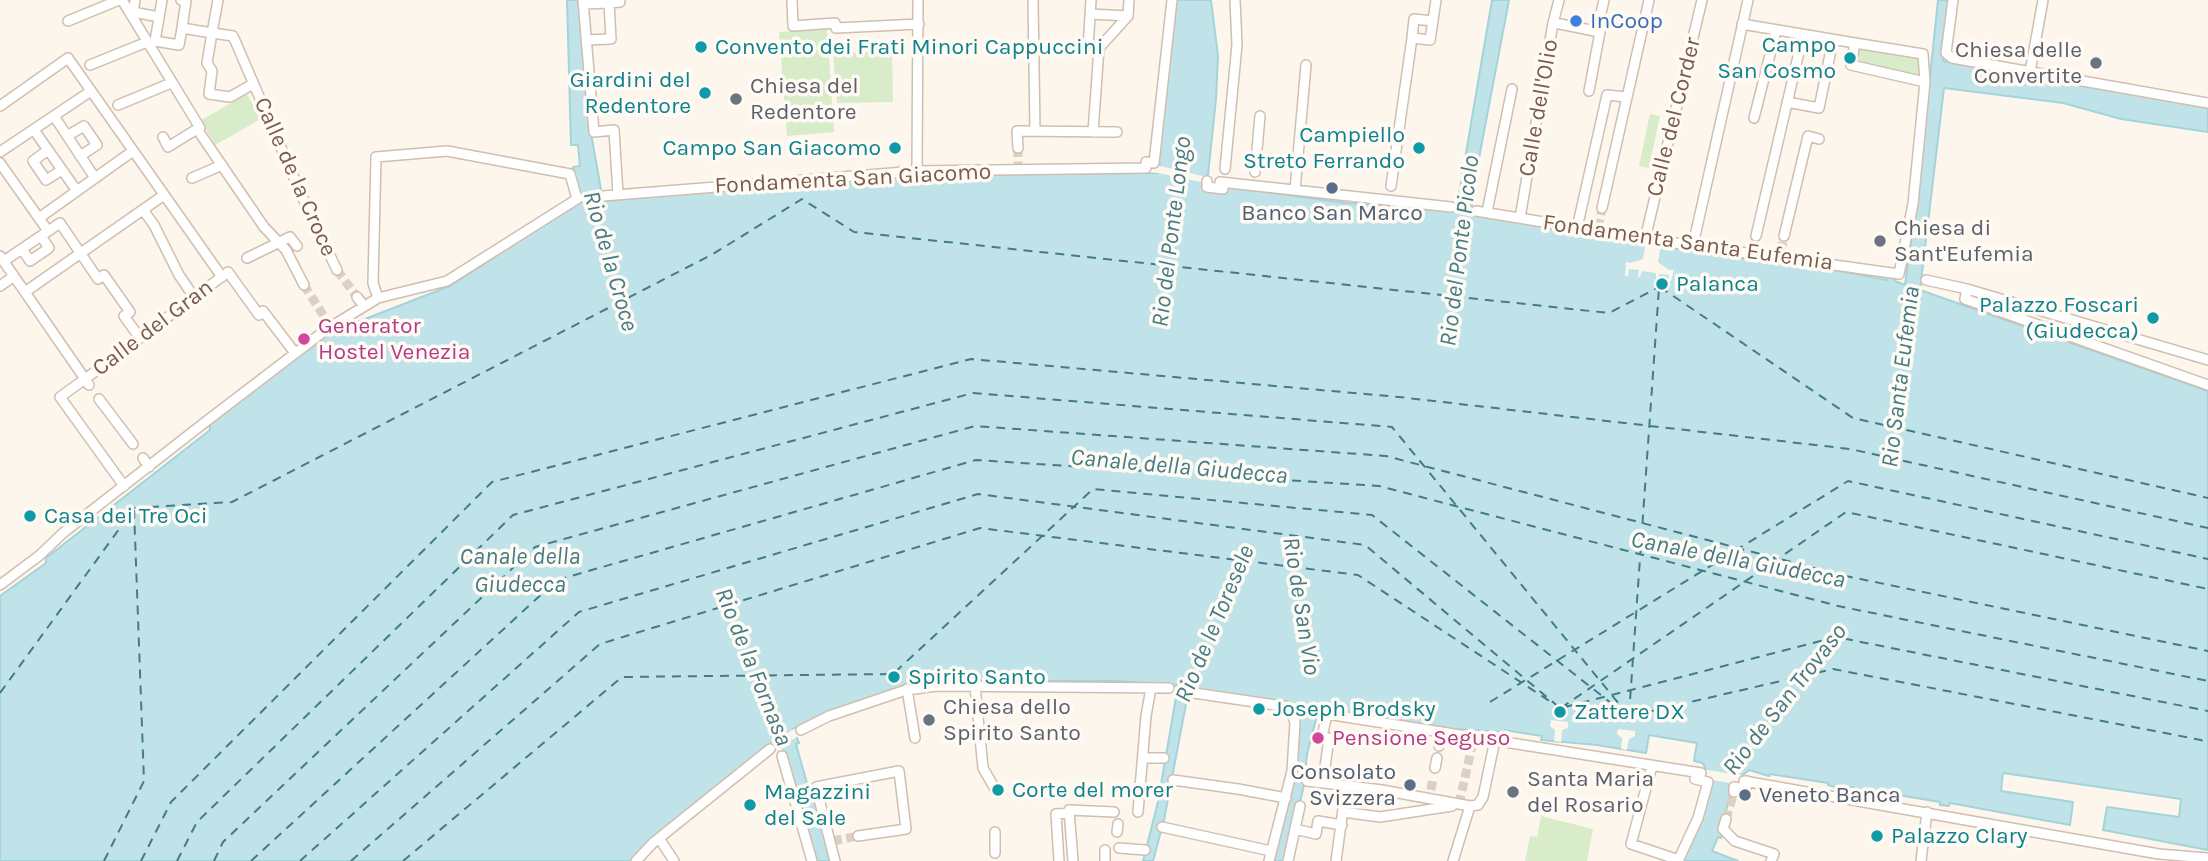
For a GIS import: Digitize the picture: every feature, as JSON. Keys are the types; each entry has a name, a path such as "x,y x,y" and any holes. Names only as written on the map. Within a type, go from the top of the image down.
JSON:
{"street":[{"path":"68,21 121,0 200,128 168,147 163,137"},
{"path":"135,0 133,12 159,17"},
{"path":"162,0 155,41 179,45 186,1"},
{"path":"181,0 193,0"},
{"name":"Calle de la Croce","path":"218,0 207,63 212,71 209,94 230,97 253,84"},
{"path":"792,0 793,26 835,23 835,28 919,24"},
{"path":"918,0 918,171"},
{"path":"1033,0 1035,131"},
{"path":"1091,0 1088,48 1099,48"},
{"path":"1093,132 1099,48 1128,16 1129,0"},
{"name":"Fondamenta San Giacomo","path":"603,196 918,171 1152,166 1172,0"},
{"path":"1224,169 1237,45 1235,0"},
{"path":"1412,38 1430,40 1436,0"},
{"name":"Calle dell'Olio","path":"1520,218 1559,0"},
{"path":"1597,32 1604,0"},
{"path":"1602,208 1649,0"},
{"name":"Calle del Corder","path":"1645,237 1702,0"},
{"path":"1693,246 1748,0"},
{"path":"1953,0 1945,53 1952,58 2208,103"},
{"path":"2030,72 2043,0"},
{"path":"618,194 614,130 594,132 584,2 620,2"},
{"path":"586,40 611,39 609,3"},
{"path":"1090,14 1128,16"},
{"path":"1391,186 1414,19 1433,21"},
{"path":"1555,23 1600,32 1589,90"},
{"path":"1742,24 1803,35 1832,44 1855,43 1923,54 1925,82 1851,65 1855,43"},
{"name":"Calle de la Croce","path":"182,28 233,36 308,210 337,270"},
{"path":"1754,118 1776,31"},
{"path":"1756,236 1803,35"},
{"path":"90,65 147,42"},
{"path":"1787,102 1819,107 1832,44"},
{"path":"0,106 68,58 222,277 228,272 258,315 263,311 295,353"},
{"path":"1294,190 1306,65"},
{"name":"Fondamenta Santa Eufemia","path":"1208,181 1207,187 1215,188 1223,188 1222,182 1488,212 1693,246 1753,250 1899,274 1913,204 1925,82"},
{"path":"118,105 171,83"},
{"path":"1488,212 1512,89"},
{"path":"0,152 91,91"},
{"path":"1577,228 1607,95 1625,98"},
{"path":"1255,172 1259,116"},
{"path":"54,117 95,178"},
{"path":"67,136 84,126 97,145 80,156"},
{"path":"34,130 77,191"},
{"path":"197,130 264,227 286,250 304,285"},
{"path":"1018,148 1017,131 1117,132"},
{"path":"1784,236 1808,136 1819,139"},
{"path":"48,150 33,161 39,170 46,180 62,170"},
{"path":"39,218 133,151"},
{"path":"0,585 329,324 378,298 447,281 585,198 570,174 447,151 376,157 373,283 378,298"},
{"path":"0,163 39,218 45,234"},
{"path":"192,178 222,165"},
{"path":"25,292 164,195"},
{"path":"51,210 98,279 104,275 130,312 124,316 139,338"},
{"path":"143,210 194,297"},
{"path":"60,223 2,259 87,382"},
{"path":"247,258 290,237 297,246"},
{"path":"0,286 14,276"},
{"name":"Calle del Gran","path":"124,486 60,397 87,382 139,338 222,277"},
{"path":"1926,280 2208,385"},
{"path":"1966,294 2208,360"},
{"path":"358,297 364,306"},
{"path":"99,399 132,444"},
{"path":"143,458 149,467"},
{"path":"801,730 830,716 907,689 936,685 1169,688"},
{"path":"975,686 983,768 995,789"},
{"path":"1140,788 1151,688"},
{"path":"907,689 915,738"},
{"path":"1162,827 1270,856 1286,798 1292,771 1295,722 1289,707 1194,693"},
{"path":"1325,767 1329,738 1322,737 1327,714 1441,732 1494,746 1652,765 1698,773 1695,779 1708,782 1698,818 1679,860 1630,844 1652,765"},
{"path":"1439,746 1441,732"},
{"path":"1453,861 1474,805 1483,797 1494,746"},
{"path":"636,861 659,838 771,750"},
{"path":"782,756 813,861"},
{"path":"1143,758 1164,758"},
{"path":"1434,773 1437,758"},
{"path":"835,861 816,787 899,771 906,829 858,836"},
{"path":"1173,780 1286,798"},
{"path":"1307,781 1430,794 1459,804"},
{"path":"1734,792 1734,787 1746,789 1746,781 1927,812 2159,857 2208,858"},
{"path":"1336,861 1346,787"},
{"path":"1138,812 1139,800"},
{"path":"1343,812 1380,817 1459,804 1474,805"},
{"path":"1288,861 1300,806"},
{"path":"1059,861 1056,814 1069,813 1069,810 1114,812"},
{"path":"1921,861 1927,812"},
{"path":"1069,813 1073,861"},
{"path":"1295,829 1320,835 1318,821 1342,825"},
{"path":"1724,824 1735,841 1774,854 1771,861"},
{"path":"995,832 995,853"},
{"path":"659,838 674,861"},
{"path":"1119,848 1145,850"}],"green space":[{"path":"827,28 834,132 787,136 779,32"},
{"path":"1856,47 1920,58 1922,79 1853,64"},
{"path":"892,50 893,102 837,103 833,54"},
{"path":"247,94 261,119 215,145 201,120"},
{"path":"1650,114 1660,116 1649,168 1639,166"},
{"path":"1541,816 1593,829 1587,861 1525,861 1530,836 1537,837"}],"water":[{"name":"Canale della Giudecca","path":"567,0 581,0 592,139 603,201 721,187 921,175 1158,173 1160,163 1157,162 1176,0 1211,0 1218,56 1207,184 1346,203 1454,212 1492,0 1509,0 1475,179 1471,215 1720,256 1835,270 1887,280 1888,277 1895,278 1895,281 1905,285 1918,192 1938,0 1951,0 1943,61 2208,107 2208,132 2121,119 2063,103 1944,88 1920,290 2208,391 2208,850 2103,830 2107,807 2179,817 2181,799 2003,773 2001,791 2073,802 2070,825 1950,803 1949,806 1940,805 1940,802 1886,793 1885,795 1878,791 1835,787 1828,783 1770,774 1769,776 1749,770 1733,783 1724,819 1724,831 1712,851 1738,861 1681,861 1710,780 1703,763 1694,761 1697,743 1649,735 1646,753 1541,740 1542,736 1504,730 1453,729 1319,708 1286,861 1271,861 1294,760 1300,705 1189,688 1164,820 1153,861 1143,861 1158,802 1178,686 1119,681 935,681 908,685 828,712 793,729 832,861 814,861 775,740 651,839 631,861 0,861 0,596 46,563 46,558 210,430 210,424 329,333 450,286 576,204 571,172 574,172 573,167 580,166 578,145 571,145"}],"pier":[{"path":"1156,165 1211,178 1211,181 1220,182 1220,186 1146,172 1146,169 1155,169"},
{"path":"1646,243 1661,245 1658,262 1669,270 1674,270 1671,281 1668,281 1669,275 1659,274 1656,279 1656,273 1642,271 1638,277 1639,270 1629,269 1628,276 1625,276 1626,262 1643,259"},
{"path":"1289,703 1327,709 1327,713 1321,712 1319,717 1296,714 1296,708 1289,707"},
{"path":"1551,720 1568,722 1568,728 1562,730 1561,742 1554,741 1555,730 1550,726"},
{"path":"799,726 800,729 797,730 800,735 781,747 784,755 781,756 774,744 770,748 767,746"},
{"path":"1618,729 1635,731 1635,736 1629,739 1627,750 1621,749 1622,738 1617,734"},
{"path":"1701,769 1745,777 1737,784 1705,779"}],"ferry route":[{"path":"134,508 232,502 713,254 802,199 854,232 1609,313 1659,287"},
{"path":"1660,287 1853,418 2208,498"},
{"path":"1629,715 1659,288"},
{"path":"141,861 171,802 492,482 971,359 1399,397 1850,449 2208,528"},
{"path":"177,861 197,822 513,515 973,393 1392,427 1629,716"},
{"path":"214,861 223,842 535,547 975,426 1386,456 1841,575 2208,651"},
{"path":"251,861 557,580 976,460 1379,486 1838,606 2208,681"},
{"path":"1490,702 1848,481 2208,559"},
{"path":"403,861 622,677 893,674 1093,489 1372,515 1625,714"},
{"path":"300,861 579,612 978,494 1365,545 1560,708"},
{"path":"104,861 144,781 134,509"},
{"path":"0,693 133,510"},
{"path":"1561,708 1846,512 2208,589"},
{"path":"351,861 600,644 980,528 1358,575 1551,702"},
{"path":"1565,707 1836,637 2208,711"},
{"path":"1630,716 1833,669 2201,740 2208,744"}],"tunnel":[{"path":"1018,148 1018,165"},
{"path":"1598,228 1602,208"},
{"path":"1754,247 1756,236"},
{"path":"1781,251 1784,236"},
{"path":"337,270 357,297"},
{"path":"304,285 327,321"},
{"path":"1459,804 1474,737"},
{"path":"1431,790 1433,778"},
{"path":"1726,819 1734,792"},
{"path":"833,841 858,836"}],"place":[{"name":"InCoop","path":"1576,21"},
{"name":"Convento dei Frati Minori Cappuccini","path":"701,47"},
{"name":"Campo San Cosmo","path":"1850,58"},
{"name":"Chiesa delle Convertite","path":"2096,63"},
{"name":"Giardini del Redentore","path":"705,93"},
{"name":"Chiesa del Redentore","path":"736,99"},
{"name":"Campo San Giacomo","path":"895,148"},
{"name":"Campiello Streto Ferrando","path":"1419,148"},
{"name":"Banco San Marco","path":"1332,188"},
{"name":"Chiesa di Sant'Eufemia","path":"1880,241"},
{"name":"Palanca","path":"1662,284"},
{"name":"Palazzo Foscari (Giudecca)","path":"2153,318"},
{"name":"Generator Hostel Venezia","path":"304,339"},
{"name":"Casa dei Tre Oci","path":"30,516"},
{"name":"Spirito Santo","path":"894,677"},
{"name":"Joseph Brodsky","path":"1259,709"},
{"name":"Zattere DX","path":"1560,712"},
{"name":"Chiesa dello Spirito Santo","path":"929,720"},
{"name":"Pensione Seguso","path":"1318,738"},
{"name":"Consolato Svizzera","path":"1410,785"},
{"name":"Corte del morer","path":"998,790"},
{"name":"Santa Maria del Rosario","path":"1513,792"},
{"name":"Veneto Banca","path":"1745,795"},
{"name":"Magazzini del Sale","path":"750,805"},
{"name":"Palazzo Clary","path":"1877,836"}],"water label":[{"name":"Rio del Ponte Longo","path":"1172,232"},
{"name":"Rio del Ponte Picolo","path":"1460,251"},
{"name":"Rio de la Croce","path":"610,261"},
{"name":"Rio Santa Eufemia","path":"1901,377"},
{"name":"Rio de San Vio","path":"1301,606"},
{"name":"Rio de le Toresele","path":"1215,624"},
{"name":"Rio de la Fornasa","path":"753,667"},
{"name":"Rio de San Trovaso","path":"1785,700"}]}
